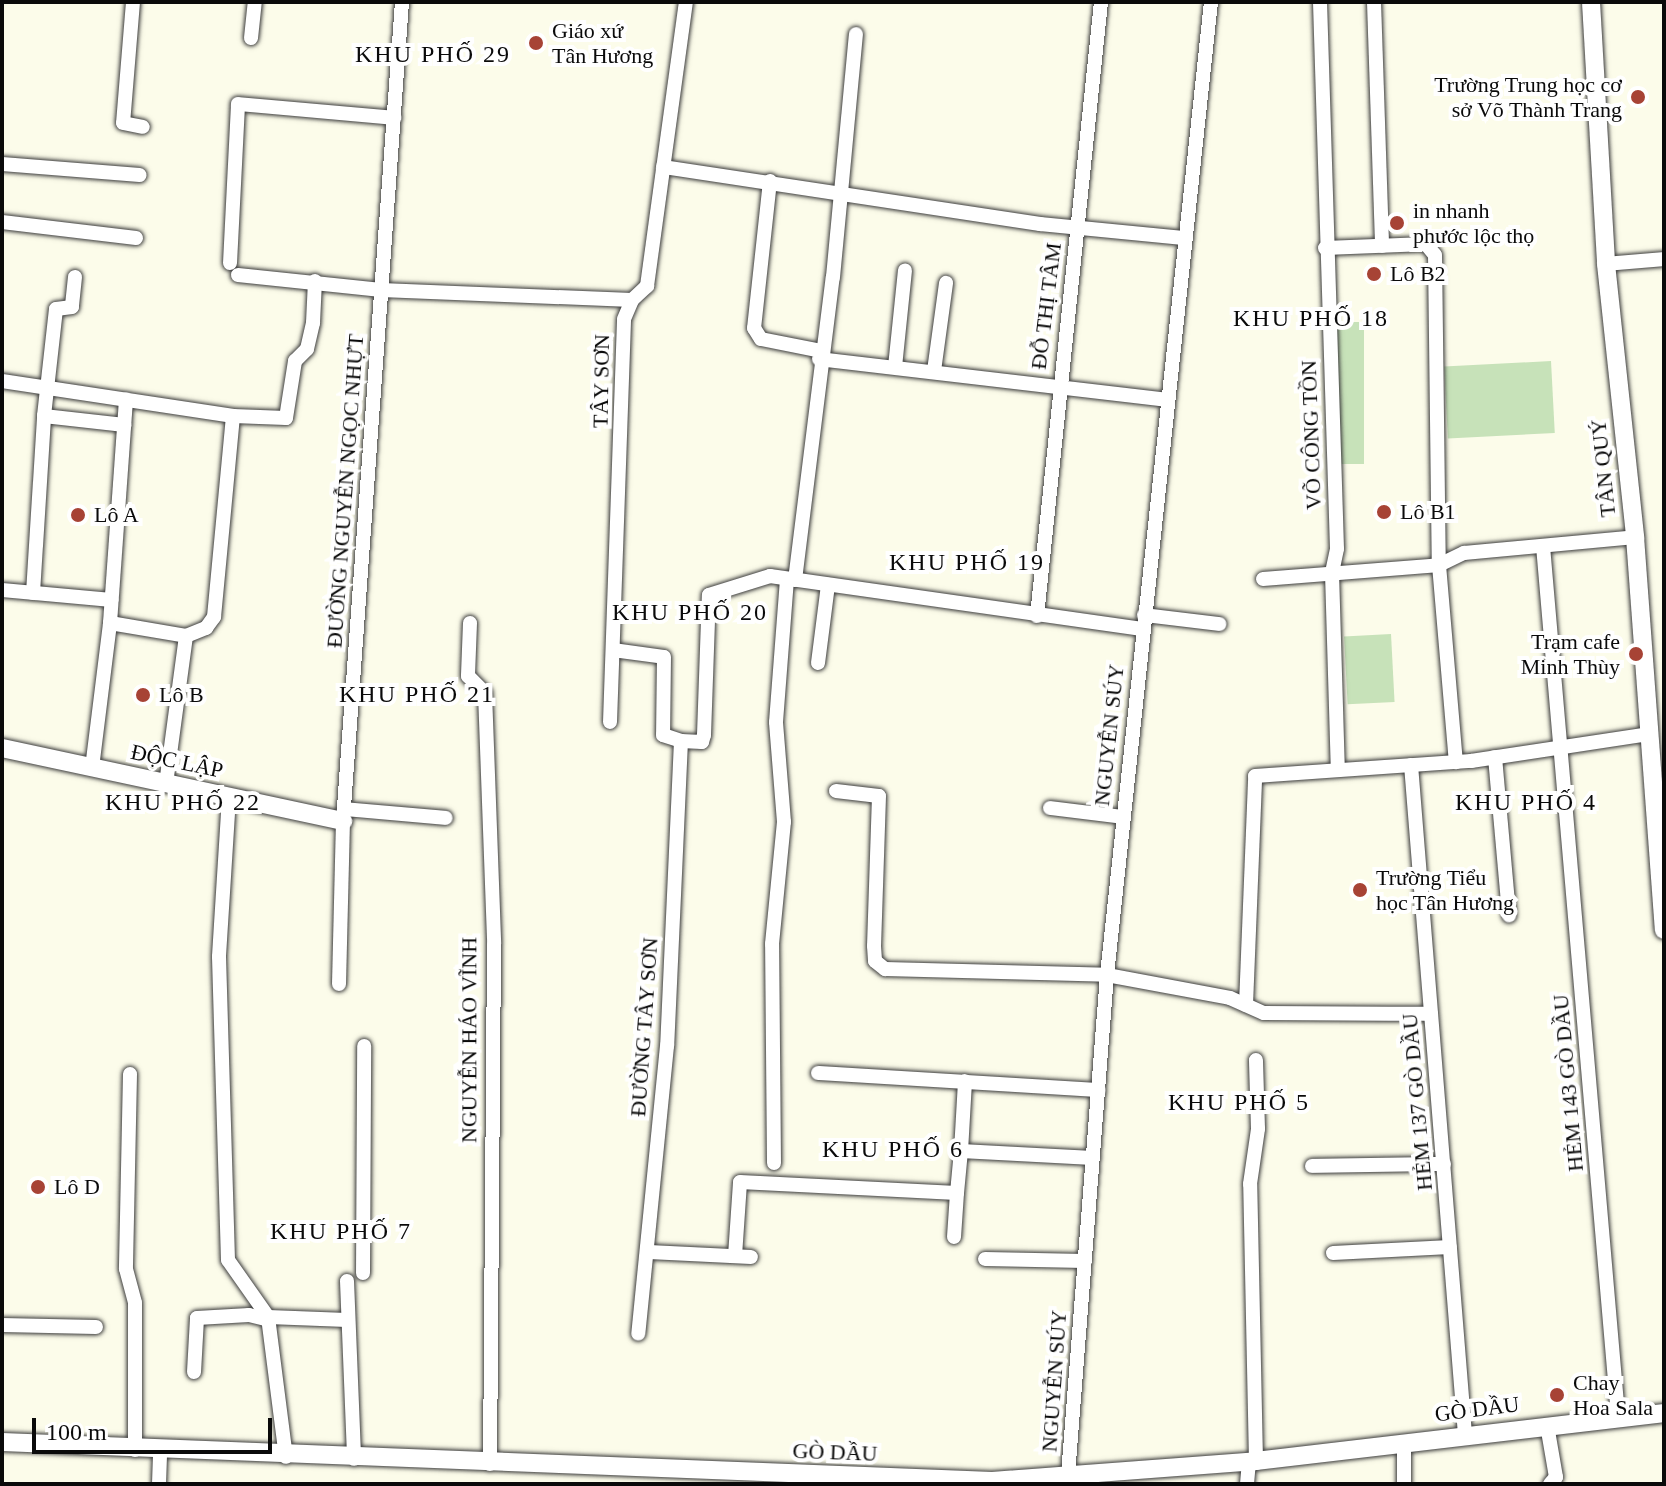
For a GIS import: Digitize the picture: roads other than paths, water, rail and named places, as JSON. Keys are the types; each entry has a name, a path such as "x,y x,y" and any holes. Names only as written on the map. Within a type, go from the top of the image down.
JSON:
{"street":[{"path":"133,2 123,123 143,127"},
{"path":"251,38 255,2"},
{"name":"ĐƯỜNG NGUYỄN NGỌC NHỰT","path":"339,984 343,815 402,2"},
{"name":"TÂY SƠN","path":"610,722 624,319 632,300 647,286 686,2"},
{"name":"ĐỖ THỊ TÂM","path":"1037,616 1058,386 1079,226 1101,2"},
{"name":"NGUYỄN SÚY","path":"1068,1475 1107,975 1183,238 1211,2"},
{"name":"VÕ CÔNG TỒN","path":"1320,2 1325,248 1337,549 1332,573 1338,770"},
{"path":"1374,2 1382,246"},
{"name":"TÂN QUÝ","path":"1591,2 1606,264 1635,537 1664,930"},
{"path":"774,1163 776,1001 772,944 784,822 776,722 856,34"},
{"path":"394,118 238,104 234,269 381,290 632,300"},
{"path":"2,164 140,175"},
{"path":"663,167 1183,238"},
{"path":"770,181 754,328 761,339 820,355 895,367 1166,400"},
{"path":"2,222 136,238"},
{"path":"1325,248 1426,244 1435,255 1439,565 1456,762"},
{"path":"1606,264 1664,259"},
{"path":"895,367 905,271"},
{"path":"33,593 44,416 56,309 72,307 75,277"},
{"path":"2,381 233,416 286,418 295,361 307,349 313,323 315,281"},
{"path":"934,371 946,283"},
{"path":"92,768 110,623 126,400"},
{"path":"44,416 124,425"},
{"path":"110,623 186,636 206,628 214,617 233,416"},
{"path":"1263,579 1439,565 1464,553 1635,537"},
{"name":"HẺM 143 GÒ DẦU","path":"1543,546 1563,747 1618,1416"},
{"path":"613,650 664,657 663,735 681,741 702,742 709,595 770,576 1037,616 1219,624"},
{"path":"818,663 828,585"},
{"path":"2,590 112,600"},
{"name":"NGUYỄN HÁO VĨNH","path":"470,623 468,676 485,693 494,944 490,1464"},
{"path":"166,783 186,636"},
{"path":"1246,1005 1255,776 1456,762 1650,734"},
{"name":"ĐƯỜNG TÂY SƠN","path":"638,1334 649,1252 667,1046 681,741"},
{"name":"ĐỘC LẬP","path":"2,748 229,797 343,815"},
{"path":"1495,757 1509,915"},
{"name":"HẺM 137 GÒ DẦU","path":"1411,765 1465,1435"},
{"path":"836,791 879,796 874,946 875,961 885,969 1107,975 1246,1005 1264,1013 1431,1014"},
{"path":"229,797 219,957 228,1260 269,1318 286,1457"},
{"path":"1050,808 1123,817"},
{"path":"343,815 446,818"},
{"path":"363,1273 364,1046"},
{"path":"1247,1484 1252,1461 1250,1184 1258,1129 1256,1060"},
{"path":"818,1073 1098,1090"},
{"path":"130,1074 126,1269 135,1303 135,1450"},
{"path":"954,1237 965,1081"},
{"path":"961,1151 1093,1158"},
{"path":"1312,1166 1444,1164"},
{"path":"735,1256 740,1182 957,1193"},
{"path":"1333,1253 1450,1247"},
{"path":"649,1252 751,1257"},
{"path":"985,1259 1085,1261"},
{"path":"347,1281 354,1459"},
{"path":"194,1372 197,1318 249,1315 347,1320"},
{"path":"2,1325 96,1327"},
{"name":"GÒ DẦU","path":"2,1442 785,1479 992,1482 1068,1475 1104,1478 1664,1413"},
{"path":"1547,1425 1556,1477 1550,1484"},
{"path":"1404,1443 1404,1484"},
{"path":"159,1484 160,1451"}],"place":[{"name":"Giáo xứ Tân Hương","path":"536,43"},
{"name":"Trường Trung học cơ sở Võ Thành Trang","path":"1638,97"},
{"name":"in nhanh phước lộc thọ","path":"1397,223"},
{"name":"Lô B2","path":"1374,274"},
{"name":"Lô B1","path":"1384,512"},
{"name":"Lô A","path":"78,515"},
{"name":"Trạm cafe Minh Thùy","path":"1636,654"},
{"name":"Lô B","path":"143,695"},
{"name":"Trường Tiểu học Tân Hương","path":"1360,890"},
{"name":"Lô D","path":"38,1187"},
{"name":"Chay Hoa Sala","path":"1557,1395"}],"district":[{"name":"KHU PHỐ 29","path":"433,55"},
{"name":"KHU PHỐ 18","path":"1311,319"},
{"name":"KHU PHỐ 19","path":"967,563"},
{"name":"KHU PHỐ 20","path":"690,613"},
{"name":"KHU PHỐ 21","path":"417,695"},
{"name":"KHU PHỐ 22","path":"183,803"},
{"name":"KHU PHỐ 4","path":"1526,803"},
{"name":"KHU PHỐ 5","path":"1239,1103"},
{"name":"KHU PHỐ 6","path":"893,1150"},
{"name":"KHU PHỐ 7","path":"341,1232"}]}
